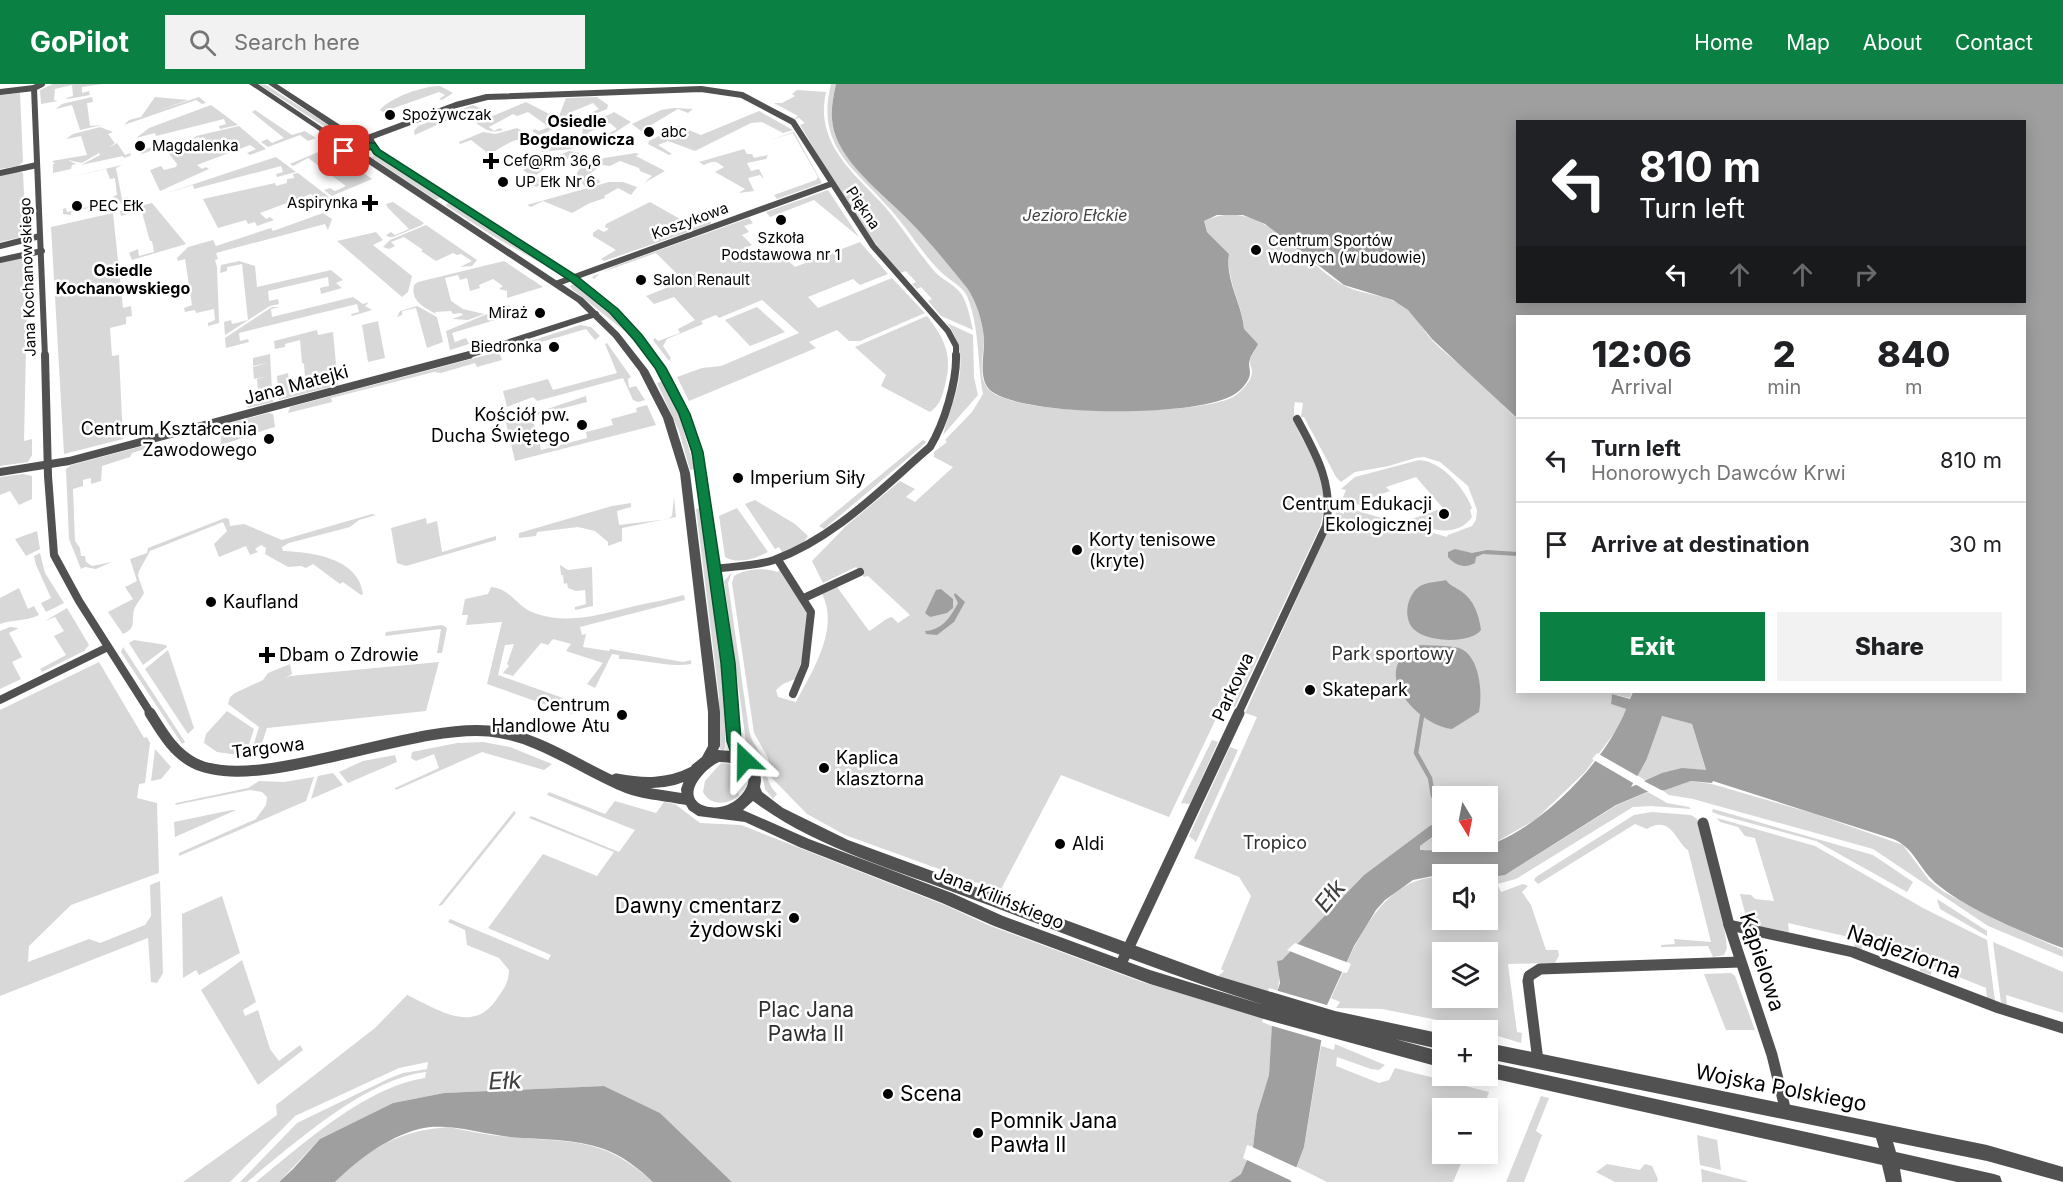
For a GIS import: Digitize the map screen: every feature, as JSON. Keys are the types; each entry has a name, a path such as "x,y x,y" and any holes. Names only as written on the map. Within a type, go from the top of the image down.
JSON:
{"street":[{"path":"0,92 34,88 42,84"},
{"path":"253,84 336,139 347,151 364,157 558,283 596,314 635,358 659,399 676,438 688,496 714,712 714,746 707,760 693,772 687,786 689,800 703,811 723,813 739,807 754,789 756,778 753,768 740,757 734,741 728,663 698,452 685,414 661,368 638,337 614,311 573,278 377,152 368,142 348,134 272,84"},
{"name":"Jana Kochanowskiego","path":"34,88 42,251 48,465"},
{"name":"Piękna","path":"368,142 455,105 493,96 720,90 748,97 793,122 831,184 881,257 948,331 956,346 957,370 938,434 930,447 836,527 778,560 715,569"},
{"path":"347,151 349,141 368,142"},
{"path":"347,151 365,150 368,142"},
{"path":"0,173 37,165"},
{"name":"Koszykowa","path":"558,283 831,184"},
{"path":"0,246 40,236"},
{"path":"0,260 42,251"},
{"name":"Jana Matejki","path":"0,472 48,465 493,349 596,314"},
{"name":"Parkowa","path":"1120,966 1326,526 1330,509 1329,486 1322,465 1297,418"},
{"name":"Targowa","path":"48,465 50,524 54,555 60,568 170,744 186,758 204,767 229,770 265,768 462,730 487,730 509,733 538,742 638,791 689,800"},
{"path":"688,496 705,493"},
{"path":"778,560 810,607 812,620 805,665 793,694"},
{"path":"804,598 860,572"},
{"path":"0,700 108,647"},
{"path":"707,760 724,755 740,757"},
{"name":"Targowa","path":"605,776 636,782 664,782 675,781 693,772"},
{"name":"Jana Kilińskiego","path":"754,789 757,796 778,812 843,844 1127,949 1265,1005"},
{"name":"Jana Kilińskiego","path":"723,813 746,816 804,843 947,898 999,921 1120,966 1265,1005"},
{"name":"Kąpielowa","path":"1703,824 1729,925 1772,1055 1786,1112"},
{"name":"Nadjeziorna","path":"1729,925 1853,952 1999,1008 2063,1028"},
{"path":"1538,1061 1528,981 1533,971 1740,962"},
{"path":"1265,1005 1432,1056"},
{"path":"1334,1025 1432,1040"},
{"name":"Wojska Polskiego","path":"1498,1053 1883,1131 1987,1154 2063,1175"},
{"path":"1498,1072 1994,1182"},
{"path":"1883,1131 1894,1182"}],"green space":[{"path":"53,84 102,84 82,87 82,93 89,91 90,95 68,99 66,98 73,96 72,85 55,89 54,100 58,101 41,104 40,90"},
{"path":"259,84 266,85 343,134 339,136"},
{"path":"831,84 836,84 832,104 832,123 836,137 861,174 930,243 971,293 979,313 984,340 983,378 988,389 1005,398 1033,405 1108,411 1184,408 1214,403 1239,393 1248,383 1252,370 1250,359 1258,344 1244,330 1230,274 1229,254 1207,232 1204,221 1225,215 1244,216 1262,223 1345,286 1394,301 1408,310 1435,343 1469,372 1516,418 1516,693 1632,693 1630,698 1612,694 1611,704 1626,709 1618,728 1585,772 1535,820 1498,841 1498,786 1432,786 1432,825 1364,875 1282,960 1277,961 1280,968 1278,991 1269,988 1268,992 1217,977 1224,971 1221,969 1251,896 1239,877 1194,858 1257,717 1245,713 1337,511 1344,514 1344,507 1447,537 1472,526 1476,520 1477,510 1468,486 1440,462 1424,457 1355,472 1341,482 1336,477 1304,417 1301,417 1303,403 1295,402 1294,412 1298,430 1322,478 1324,499 1320,527 1235,707 1228,705 1240,679 1236,677 1169,817 1061,775 1000,891 845,835 807,814 771,777 768,758 754,733 732,583 734,576 755,570 777,572 780,570 808,615 802,660 795,679 776,690 778,697 796,702 816,664 826,635 827,607 822,594 837,587 869,631 889,618 892,617 898,623 910,615 868,576 864,577 856,567 823,583 812,561 847,525 900,481 915,489 906,497 915,502 953,467 934,457 934,452 947,442 945,440 972,412 983,394 976,333 967,296 931,261 897,217 852,168 833,140 828,106"},
{"path":"440,86 453,93 442,100 439,99 445,95 439,92 383,112 380,110 408,93"},
{"path":"797,90 826,92 824,111 826,127 840,157 886,208 934,271 959,291 966,303 973,330 941,316 928,301 932,299 921,287 917,289 912,284 916,282 906,271 900,273 885,256 847,201 800,125 805,123 799,118 794,119 798,116 774,103 782,103 795,96 792,94"},
{"path":"20,93 23,162 18,166 0,169 0,95"},
{"path":"92,97 93,102 87,103 90,126 102,125 80,130 72,105 56,109 62,104"},
{"path":"155,97 188,100 154,112 199,97 206,103 202,104 196,100 124,125 129,120 141,117"},
{"path":"597,97 608,105 607,109 589,114 599,109 593,103 569,113 578,118 570,122 559,116 566,98"},
{"path":"526,102 559,119 559,122 548,132 538,135 532,131 549,127 528,112 517,116 513,114 489,127 494,131 476,123"},
{"path":"211,105 238,125 220,129 219,126 226,124 224,119 156,136 155,133 136,138 149,128"},
{"path":"473,105 482,109 452,118 415,135 414,131 418,126"},
{"path":"674,108 693,109 688,113 678,109 641,131 632,124 661,110"},
{"path":"255,110 292,135 305,131 316,138 308,141 300,135 268,147 261,142 267,139 272,143 284,138 252,112"},
{"path":"759,111 793,130 783,133 762,122 751,123 695,151 668,141 658,145 672,154 669,155 648,144 649,141 679,126 701,135"},
{"path":"614,112 631,122 611,135 606,135 617,129 610,123 587,133 595,139 601,136 604,138 598,140 582,135 583,128"},
{"path":"239,126 266,149 250,155 247,153 256,149 250,145 197,165 202,169 206,167 209,169 160,191 150,170 161,166 164,170 176,167 177,164 163,146 142,154 140,150 179,141 187,142 185,143 187,146 200,141 199,137 193,139 196,136"},
{"path":"100,127 113,132 108,134 115,143 108,148 117,143 125,155 131,153 130,156 81,165 100,155 99,153 82,163 68,160 76,164 72,165 71,169 53,173 53,164 55,164 52,161 87,155 81,136 66,139 73,134"},
{"path":"517,128 540,140 534,143 528,140 517,140 489,154 471,140 460,144 459,142 483,132 495,134"},
{"path":"794,132 822,183 777,199 774,195 816,180 818,177 793,133 767,141"},
{"path":"574,133 588,141 570,149 540,152 558,144"},
{"path":"317,141 326,145 332,156 354,163 353,165 372,179 332,196 324,190 330,188 335,191 346,186 308,158 293,166 290,164 325,149"},
{"path":"744,149 754,158 768,155 766,159 747,163 751,171 759,169 764,179 760,175 748,178 754,191 739,193 745,189 715,172 724,167 719,163 710,162 704,165 699,162"},
{"path":"569,151 580,153 543,170 535,176 542,180 537,183 540,185 537,187 532,185 534,178 523,170"},
{"path":"639,154 636,156 665,171 644,183 652,176 620,161 610,166 602,165 585,177 601,182 585,187 576,175 580,169 593,161"},
{"path":"376,155 441,197 436,200 371,157"},
{"path":"276,157 296,172 277,177 276,174 283,172 281,166 194,189 193,185 161,195"},
{"path":"122,165 116,168 122,199 128,197 127,201 71,212 71,215 63,214 63,209 66,208 67,212 114,201 114,196 117,195 115,178 110,179 106,169 61,179"},
{"path":"18,171 23,173 26,236 0,242 0,174"},
{"path":"298,173 329,197 310,206 307,203 316,199 311,194 260,213 266,219 270,217 274,220 257,226 255,222 248,224 246,220 218,228 203,199 275,183 276,186 287,183 287,179 294,178 293,174"},
{"path":"609,182 623,182 637,187 631,195 618,188 604,196 605,198 572,213 543,201 531,207 527,205"},
{"path":"828,190 859,237 814,200 770,217 766,212"},
{"path":"393,202 424,223 393,237 386,235 391,232 395,235 409,229 388,208 386,204"},
{"path":"650,202 694,227 710,221 711,224 604,261 601,259 616,250 593,236 593,233 598,229 604,232 609,229 605,227 606,224"},
{"path":"152,203 186,244 132,260 129,253 138,249 139,256 154,252 152,241 150,241 141,209 121,216 120,211"},
{"path":"449,203 555,271 493,236 445,205"},
{"path":"113,213 123,308 131,306 132,316 126,317 126,324 110,328 112,356 119,355 123,439 64,454 51,227"},
{"path":"323,213 332,219 328,230 325,224 216,253 219,323 208,326 208,323 215,320 214,309 196,313 195,310 185,312 184,308 192,305 185,259 178,261 177,258 188,247 213,240 216,246 271,228 273,231"},
{"path":"749,218 753,223 744,226 749,232 742,235 752,245 745,248 758,260 779,252 795,267 860,242 888,274 860,285 853,279 808,297 818,308 892,278 925,313 860,341 849,341 837,330 809,342 816,348 689,401 677,377 702,368 721,366 799,333 762,300 719,318 716,315 701,321 703,324 667,339 663,346 671,358 669,361 653,340 655,338 658,341 680,333 678,329 695,320 674,297 654,304 646,296 684,281 656,253 601,272"},
{"path":"426,225 477,260 472,266 460,267 472,261 461,254 453,253 436,261 404,237 391,242 395,246 389,249 383,247 390,240"},
{"path":"376,232 383,240 373,245 412,276 408,292 402,297 337,241"},
{"path":"26,257 24,441 32,439 32,455 28,462 0,466 0,263"},
{"path":"239,261 255,266 257,287 331,270 343,280 336,283 342,288 321,294 320,288 329,286 328,277 268,291 269,301 278,299 279,304 270,306 225,335 224,322 231,320 232,324 248,320 242,264 227,267 227,271 220,273 221,265"},
{"path":"504,261 543,287 507,298 507,291 499,289 503,286 493,279 479,285 480,288 470,291 467,278 460,280 458,275 445,278 451,301 463,309 484,314 468,320 452,319 463,315 453,314 451,311 435,312 436,314 419,303 414,296 414,285 418,282"},
{"path":"573,284 612,315 631,336 572,289 570,286"},
{"path":"353,297 363,304 369,302 365,306 372,310 352,316 351,314 359,312 357,304 239,333 240,341 248,339 249,342 226,348 225,338 272,307 280,307 271,309 272,317"},
{"path":"509,305 515,314 452,333 455,342 466,338 469,344 450,350 446,331"},
{"path":"417,306 437,317 443,342 427,348 416,308 402,311 402,315 397,317 400,311"},
{"path":"757,307 785,332 750,346 725,320"},
{"path":"927,316 939,332 948,356 942,397 930,412 881,386 886,375 855,347"},
{"path":"378,321 385,358 368,362 362,325"},
{"path":"947,323 973,335 974,377 978,395 943,435 956,392 960,364 955,337"},
{"path":"580,325 591,327 600,336 595,340 586,329 500,354 502,360 477,367 475,363 441,373 434,372 331,398 332,402 288,413 290,407 494,353"},
{"path":"317,330 318,335 333,332 338,385 279,400 277,376 288,373 289,381 305,377 304,364 302,363 300,340 275,349 274,341"},
{"path":"607,343 631,377 628,379 629,388 636,386 645,400 638,402 633,400 623,378 537,401 533,397 507,407 503,391 548,379 553,390 617,373 605,344"},
{"path":"270,354 272,390 263,393 264,399 273,397 273,402 248,408 247,406 259,403 257,379 265,377 254,379 253,367 267,363 253,366 253,358"},
{"path":"663,381 677,409 695,469 690,470 679,431 657,383"},
{"path":"586,396 587,402 532,416 534,436 538,437 541,450 587,438 586,432 613,425 611,419 637,412 636,408 647,405 656,425 515,461 506,423"},
{"path":"268,413 273,414 275,427 223,444 224,451 220,452 222,425"},
{"path":"923,440 926,442 920,448 824,529 819,526"},
{"path":"147,445 151,447 102,466 101,481 91,484 91,478 83,480 83,486 73,489 75,541 80,548 81,556 85,556 86,562 92,566 112,562 96,569 85,567 81,569 69,539 66,469 71,465"},
{"path":"1419,460 1436,465 1452,477 1464,493 1472,508 1470,510 1472,517 1465,524 1458,528 1441,530 1406,521 1443,508 1416,477 1386,487 1390,491 1368,499 1373,505 1367,507 1342,500 1346,490 1341,489 1355,477"},
{"path":"23,474 32,476 32,499 19,505 10,491 0,495 0,477"},
{"path":"674,497 676,517 669,518 672,516"},
{"path":"755,500 795,524 808,536 804,542 785,552 782,552 779,547 775,549 745,504"},
{"path":"631,503 631,507 617,511 619,525 663,520 622,528 622,541 608,546 608,542 595,531 578,527 537,532 536,536 519,538 519,533 612,506"},
{"path":"701,508 725,695 725,748 723,751 720,749 719,696 696,509"},
{"path":"737,508 768,552 741,561 725,557 719,516"},
{"path":"372,514 376,515 359,520 350,527 289,543 282,547 283,551 320,556 343,565 353,572 360,582 363,594 361,595 343,582 340,584 313,564 306,568 288,567 265,554 266,548 261,545 255,549 258,552 250,555 246,546 219,557 214,544 227,531 223,522 150,551 138,576 144,593 135,608 132,627 127,632 123,634 108,612 133,599 125,587 137,581 130,559 147,553 148,548 225,518 229,519 230,526 244,524 282,540"},
{"path":"426,518 427,524 437,521 442,552 496,536 496,540 406,566 397,563 391,528"},
{"path":"37,531 40,549 26,556 15,539"},
{"path":"40,553 45,573 64,603 46,612 41,603 51,598 36,565 34,556"},
{"path":"560,565 568,570 592,567 593,606 575,610 575,607 586,604 585,590 576,591 568,588 567,583 564,584"},
{"path":"732,572 728,583 749,730 763,759 768,780 777,794 773,799 765,789 760,761 746,742 724,581"},
{"path":"491,587 504,591 530,611 563,618 601,614 684,595 685,600 580,627 582,635 586,634 583,647 609,651 610,649 683,662 691,660 691,664 673,665 619,659 619,655 612,654 595,688 587,684 603,663 566,651 571,644 553,639 548,645 541,643 513,676 503,673 509,666 507,664 514,644 505,645 498,675 577,703 572,714 487,684 502,622 466,625 468,615 462,615 465,599 488,594"},
{"path":"19,588 28,609 34,606 39,615 0,624 0,598"},
{"path":"67,608 89,645 84,651 42,672 40,669 66,655 54,636 64,631 55,617 45,621"},
{"path":"442,625 447,628 442,653 437,653 441,629 385,636 386,632"},
{"path":"10,627 19,628 9,633 22,657 12,662 21,679 0,689 0,631"},
{"path":"134,640 167,647 143,665 129,643"},
{"path":"123,647 185,742 182,744 121,652"},
{"path":"168,650 194,728 188,734 145,669"},
{"path":"99,662 144,738 147,737 150,743 145,783 139,784 137,798 157,803 159,873 71,905 29,946 28,962 89,939 100,943 145,925 151,916 150,885 160,881 163,973 157,983 151,982 148,938 0,996 0,710"},
{"path":"439,662 426,711 267,728 260,749 250,756 259,727 228,704 230,697 235,693 263,680 268,673 290,664 292,674 284,679 290,676"},
{"path":"227,711 254,729 245,756 217,752 204,743 206,734"},
{"path":"1662,716 1692,724 1706,771 1675,771 1646,781 1637,775 1646,762 1655,727"},
{"path":"1212,740 1218,742 1190,804 1181,803"},
{"path":"483,742 510,747 552,764 544,770 482,752 396,790 395,788 439,768 434,754 416,761 411,758 412,752 457,743"},
{"path":"1230,747 1238,750 1196,842 1189,836"},
{"path":"155,749 171,767 161,779 151,781"},
{"path":"395,755 397,762 348,783 339,772 363,761"},
{"path":"721,763 732,766 735,770 739,796 719,803 710,800 703,792 705,781"},
{"path":"333,773 343,785 311,799 318,776"},
{"path":"314,777 306,801 179,856 179,853 256,819 266,805 267,797 262,792 250,790 175,805 176,803 248,788 259,781 284,782"},
{"path":"1691,781 1712,784 1815,814 1903,845 1929,880 1944,892 1998,921 2063,950 2063,957 1988,926 1873,849 1693,799 1669,795 1662,790"},
{"name":"Plac Jana Pawła II","path":"549,792 605,814 615,801 656,813 664,802 675,804 700,823 741,825 947,906 988,925 1142,982 1263,1018 1262,1022 1272,1026 1269,1075 1257,1114 1253,1147 1247,1145 1243,1158 1248,1161 1241,1174 1229,1182 732,1182 660,1113 604,1086 444,1093 393,1103 320,1139 279,1182 256,1182 314,1135 357,1105 402,1084 425,1078 426,1072 403,1077 355,1100 308,1132 247,1182 240,1182 297,1123 388,1079 403,1073 427,1069 428,1062 399,1068 295,1116 230,1182 183,1182 277,1115 276,1105 375,1028 407,995 453,1016 476,1016 486,1010 505,986 509,970 499,958 467,945 465,930 448,922 450,919 548,960 551,955 488,928 543,854 597,876 614,852 529,818 531,816 619,852 635,830 547,795"},
{"path":"1648,792 1667,803 1691,809 1633,807 1516,879 1498,884 1498,877 1505,875 1617,805"},
{"path":"1713,809 1873,855 1913,882 1907,892 1816,841 1720,815 1712,812"},
{"path":"236,810 175,837 174,822"},
{"path":"514,811 516,813 442,905 438,906"},
{"path":"1652,812 1691,815 1697,819 1725,933 1727,948 1724,955 1713,957 1708,946 1661,947 1661,945 1675,944 1674,939 1711,942 1688,850 1672,831 1662,825 1655,825 1647,829 1635,824 1538,884 1534,880 1634,815"},
{"path":"1717,818 1815,846 1923,908 1987,940 1995,1001 1987,998 1986,988 1932,966 1931,975 1920,971 1919,962 1862,942 1862,950 1855,948 1853,938 1788,923 1789,932 1748,924 1740,894 1751,895 1755,899 1774,901 1755,838 1745,836 1738,827 1720,822"},
{"path":"1432,838 1432,851 1420,850 1420,846"},
{"path":"1425,878 1432,878 1432,930 1498,930 1498,886 1501,892 1523,884 1528,886 1522,892 1531,905 1546,950 1558,950 1559,955 1555,963 1508,964 1517,1032 1522,1033 1521,1043 1498,1036 1498,1020 1438,1020 1382,1009 1336,1008 1340,1002 1331,998 1343,972 1347,973 1351,964 1347,962 1373,917 1396,892"},
{"path":"222,896 240,953 199,975 196,970 183,978 182,914"},
{"path":"1937,899 1987,931 1987,936 1940,909"},
{"path":"1993,942 2063,972 2063,1013 2006,995 2007,1005 2001,1003"},
{"path":"242,960 256,1002 243,1010 245,1016 258,1010 270,1049 279,1061 300,1045 303,1050 258,1085 201,990"},
{"path":"1731,973 1735,976 1755,1030 1726,1030 1704,974"},
{"path":"1335,1044 1385,1065 1379,1070 1371,1069 1337,1057 1336,1066 1379,1083 1389,1080 1395,1068 1432,1077 1432,1086 1466,1086 1489,1092 1487,1098 1432,1098 1432,1164 1461,1164 1453,1182 1327,1182 1297,1167 1304,1147 1321,1046 1334,1050"},
{"path":"1541,1096 1549,1098 1536,1131 1542,1135 1524,1182 1506,1182"},
{"path":"448,1127 496,1136 587,1145 619,1157 653,1182 335,1182 361,1159 386,1143 415,1132"},
{"path":"1697,1135 1717,1140 1721,1170 1700,1165"},
{"path":"1607,1164 1640,1170 1645,1164 1652,1166 1658,1179 1657,1182 1615,1182 1596,1172"},
{"path":"1701,1169 1747,1181 1747,1182 1702,1182"}],"water":[{"name":"Jezioro Ełckie","path":"836,84 2063,84 2063,948 1998,921 1951,895 1932,879 1907,848 1893,839 1713,781 1712,783 1691,781 1665,790 1647,792 1616,805 1505,875 1498,876 1498,864 1432,864 1432,876 1413,880 1385,900 1376,910 1354,946 1327,1005 1304,1147 1291,1182 1229,1182 1241,1174 1253,1147 1257,1114 1269,1075 1273,1006 1280,983 1277,961 1282,960 1364,875 1431,825 1432,837 1420,846 1420,850 1498,852 1498,841 1536,819 1555,804 1590,768 1605,748 1626,709 1611,704 1612,694 1630,699 1633,693 2026,693 2026,315 1516,315 1516,417 1432,339 1408,310 1393,300 1344,285 1265,224 1243,215 1217,215 1204,221 1207,232 1229,254 1231,283 1244,329 1258,344 1249,361 1250,376 1242,388 1235,394 1216,402 1187,407 1112,411 1038,406 1010,400 991,391 987,386 983,373 983,333 978,312 967,288 930,243 851,162 842,150 832,123","holes":["1662,716 1692,724 1706,770 1682,768 1662,773 1631,787 1646,761"]},
{"path":"1455,549 1472,553 1487,550 1516,552 1516,556 1483,554 1476,557 1475,563 1463,566 1448,557 1448,552"},
{"path":"1446,580 1473,603 1481,630 1476,635 1459,639 1439,639 1422,635 1412,627 1407,615 1409,602 1415,590 1426,584"},
{"path":"941,589 953,599 953,608 947,613 930,617 925,613 936,590"},
{"path":"955,593 965,602 954,622 937,635 926,634 925,631 941,626 952,614 958,603"},
{"path":"1422,645 1459,648 1472,658 1476,667 1481,695 1479,712 1452,729 1428,720 1416,711 1399,688 1396,676 1398,664 1409,650"},
{"path":"604,1086 660,1113 732,1182 653,1182 624,1159 592,1145 430,1127 407,1133 384,1144 363,1157 335,1182 279,1182 320,1139 393,1103 444,1093"}],"pier":[{"path":"1597,753 1639,777 1635,783 1642,780 1663,791 1652,794 1592,759"},
{"path":"1295,943 1349,963 1345,973 1287,950"},
{"path":"1275,990 1330,1006 1324,1041 1269,1025 1270,1006"},
{"path":"1250,1146 1300,1169 1294,1182 1245,1159"}],"waterway":[{"path":"1422,716 1416,753 1430,778 1432,790"}],"place":[{"name":"Spożywczak","path":"390,115"},
{"name":"abc","path":"649,132"},
{"name":"Magdalenka","path":"140,146"},
{"name":"Cef@Rm 36,6","path":"491,161"},
{"name":"UP Ełk Nr 6","path":"503,182"},
{"name":"Aspirynka","path":"370,203"},
{"name":"PEC Ełk","path":"77,206"},
{"name":"Szkoła Podstawowa nr 1","path":"781,220"},
{"name":"Centrum Sportów Wodnych (w budowie)","path":"1256,250"},
{"name":"Salon Renault","path":"641,280"},
{"name":"Miraż","path":"540,313"},
{"name":"Biedronka","path":"554,347"},
{"name":"Kościół pw. Ducha Świętego","path":"582,425"},
{"name":"Centrum Kształcenia Zawodowego","path":"269,439"},
{"name":"Imperium Siły","path":"738,478"},
{"name":"Centrum Edukacji Ekologicznej","path":"1444,514"},
{"name":"Korty tenisowe (kryte)","path":"1077,550"},
{"name":"Kaufland","path":"211,602"},
{"name":"Dbam o Zdrowie","path":"267,655"},
{"name":"Skatepark","path":"1310,690"},
{"name":"Centrum Handlowe Atu","path":"622,715"},
{"name":"Kaplica klasztorna","path":"824,768"},
{"name":"Aldi","path":"1060,844"},
{"name":"Dawny cmentarz żydowski","path":"794,918"},
{"name":"Scena","path":"888,1094"},
{"name":"Pomnik Jana Pawła II","path":"978,1133"}],"district":[{"name":"Osiedle Bogdanowicza","path":"577,130"},
{"name":"Osiedle Kochanowskiego","path":"123,279"}],"route":[{"path":"344,151 358,152 372,145 377,152 591,291 614,311 650,351 676,395 698,452 728,663 734,741 740,757 745,760"}],"park label":[{"name":"Park sportowy","path":"1393,654"},
{"name":"Tropico","path":"1275,843"}],"water label":[{"name":"Ełk","path":"1330,896"},
{"name":"Ełk","path":"505,1081"}]}
